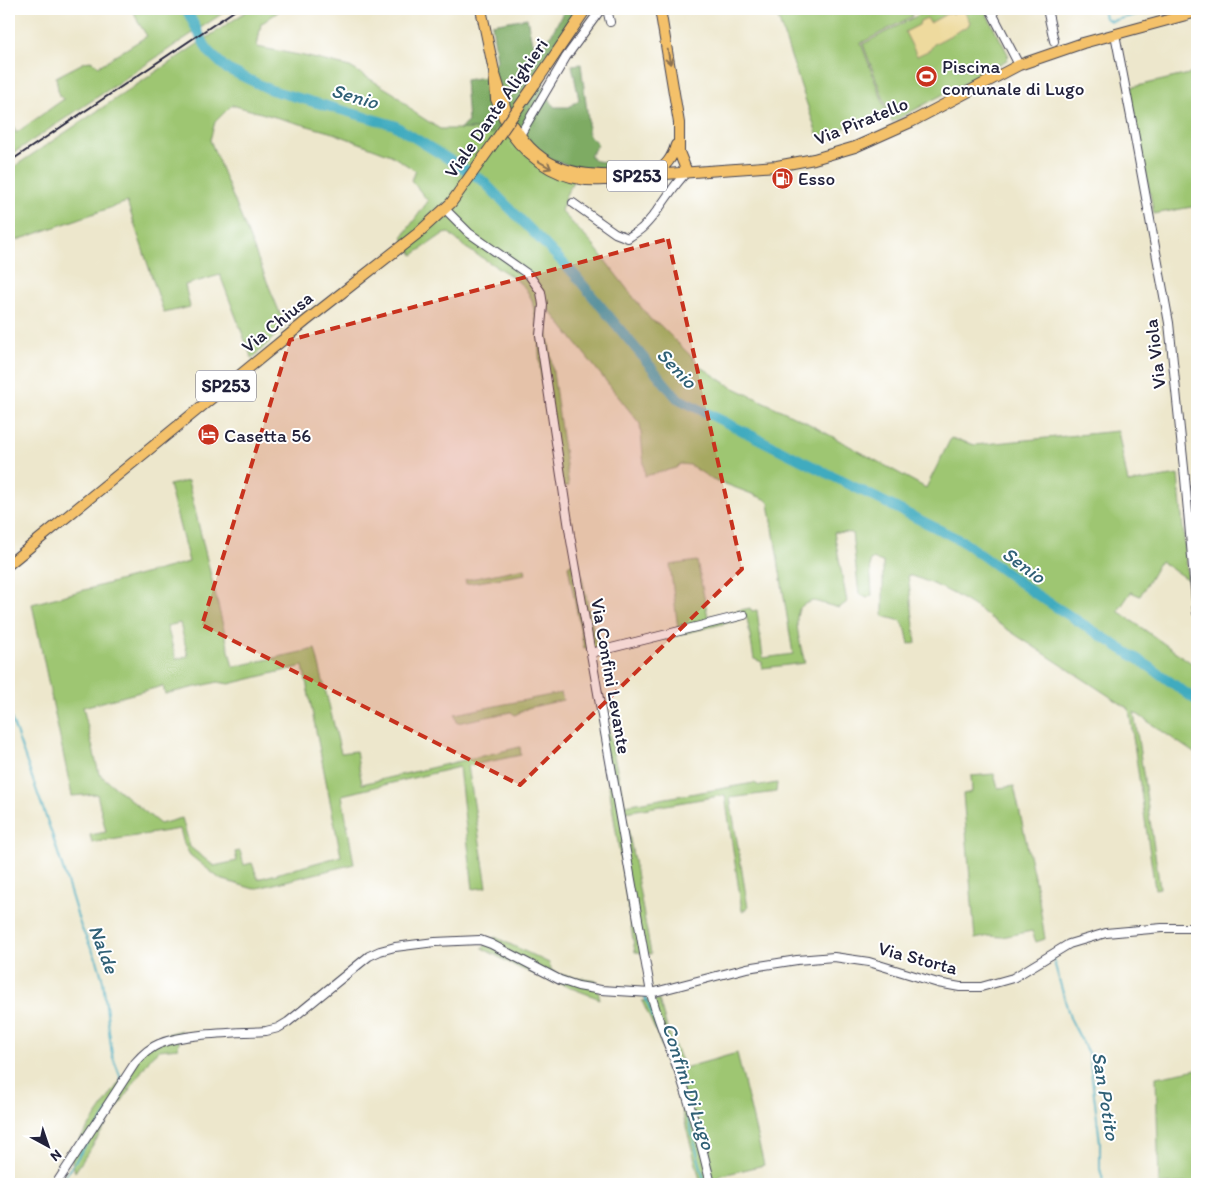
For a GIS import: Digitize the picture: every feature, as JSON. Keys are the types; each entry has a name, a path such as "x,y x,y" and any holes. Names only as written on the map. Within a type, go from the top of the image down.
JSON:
{"main road":[{"path":"481,9 506,116"},
{"name":"SP253","path":"660,9 675,91 679,123 679,152 687,172"},
{"name":"Viale Dante Alighieri","path":"448,206 535,84 584,10"},
{"name":"Via Piratello","path":"515,131 522,147 541,164 569,176 585,180 777,166 814,159 855,147 911,122 1018,65 1083,43 1197,12"},
{"name":"SP253","path":"655,174 667,164 673,155 679,136"},
{"name":"Via Chiusa","path":"9,564 306,321 417,234 448,206"}],"street":[{"path":"515,131 601,9"},
{"path":"607,9 610,22"},
{"path":"990,9 1018,65"},
{"path":"1047,9 1054,41"},
{"name":"Via Viola","path":"1114,34 1134,127 1169,323 1197,613"},
{"path":"573,202 615,233 628,238 644,226 676,183 687,172"},
{"name":"Via Confini Levante","path":"448,206 469,233 529,275 541,292 543,305 540,336 570,535 651,993 678,1071 705,1158 711,1184"},
{"path":"591,653 744,615"},
{"name":"Via Storta","path":"56,1184 135,1063 147,1050 159,1043 186,1037 266,1031 278,1028 363,961 380,951 395,947 436,942 480,940 560,980 578,986 601,990 651,993 747,968 797,960 834,958 869,962 938,983 960,987 981,987 1013,978 1069,944 1106,933 1162,928 1197,928"}],"highlighted area":[{"path":"668,239 742,569 520,785 202,625 290,340"}],"green space":[{"path":"133,9 229,9 9,156 9,115 16,133 64,99 59,96 56,77 85,62 91,61 99,66 147,36 138,22"},
{"path":"250,9 282,9 261,24 257,47 350,67 395,94 415,113 440,129 481,129 509,109 573,181 561,211 594,246 651,320 660,325 703,368 730,386 804,421 926,488 951,438 975,445 1118,431 1128,483 1178,475 1188,580 1160,561 1140,596 1131,592 1118,611 1197,667 1197,755 1134,712 1160,888 1155,889 1129,709 976,607 932,583 908,575 916,643 909,644 906,630 901,621 883,616 883,562 872,559 870,561 872,595 867,598 859,594 852,533 834,532 847,602 839,608 812,601 802,606 798,612 800,645 805,663 762,668 762,662 754,659 747,618 669,637 678,629 670,565 697,561 708,617 750,608 752,611 757,610 763,658 793,654 769,503 765,499 710,478 690,465 680,464 676,468 645,476 640,424 548,308 547,330 569,486 558,487 540,369 538,331 532,300 526,289 513,277 466,248 449,233 443,234 413,255 402,237 428,201 411,180 416,171 391,155 333,133 232,105 215,122 210,140 285,326 252,359 220,275 185,285 190,307 164,313 127,202 9,243 9,170"},
{"path":"565,9 577,9 577,11 560,37 542,85 554,107 569,107 579,100 572,65 581,64 588,134 598,144 590,156 596,161 607,162 605,172 585,172 538,153 524,136 509,110 491,135 481,129 459,129 468,122 465,80 485,77 497,61 492,24 527,18 532,43 546,44"},
{"path":"775,9 909,9 913,16 861,43 887,113 818,137"},
{"name":"Piscina comunale di Lugo","path":"930,9 984,9 1008,54 1007,60 892,122 863,44"},
{"path":"1197,72 1197,206 1154,214 1129,88"},
{"path":"188,481 233,667 315,649 341,753 356,751 362,784 520,747 521,755 468,766 487,887 473,889 459,767 342,795 354,864 254,889 220,879 190,855 184,844 180,829 92,843 90,835 106,832 97,794 72,796 32,604 189,562 169,485","holes":["180,623 188,656 176,659 167,626","303,666 341,856 258,879 252,863 244,865 240,851 235,852 237,861 214,866 190,847 182,818 160,824 99,774 83,707 163,686 165,694 218,682 229,684"]},
{"path":"578,559 597,647 584,648 568,566"},
{"path":"525,568 526,574 466,584 465,580"},
{"path":"561,693 563,700 528,708 515,715 511,712 457,723 455,714"},
{"path":"600,729 608,729 625,805 754,783 760,786 777,783 776,792 730,798 748,908 742,911 725,795 625,812 651,954 635,952"},
{"path":"994,774 998,788 1014,786 1039,900 1045,939 1036,942 1032,931 1002,937 989,936 975,939 963,794 972,792 971,776"},
{"path":"495,937 549,963 552,971 562,975 596,980 600,999 519,968 482,948"},
{"path":"659,1000 667,1028 684,1068 737,1053 764,1165 719,1176 721,1184 701,1184 674,1080 658,1036 642,1001"},
{"path":"181,1030 178,1048 159,1050 151,1057 75,1172 70,1154 148,1040"},
{"path":"1197,1069 1196,1183 1159,1184 1156,1077"}],"sand":[{"path":"963,9 970,22 968,26 934,44 930,50 917,56 905,32 919,25 920,21 927,18 930,23 950,12 952,14"}],"waterway":[{"name":"Senio","path":"186,9 208,51 227,69 271,90 394,125 482,180 574,274 677,398 962,541 1034,593 1150,667 1197,701"},
{"path":"1103,9 1105,18 1111,21 1159,9"},
{"name":"Nalde","path":"9,712 53,837 81,927 97,960 103,981 112,1055 122,1081"},
{"name":"San Potito","path":"1053,958 1070,1018 1089,1055 1100,1142 1100,1169 1104,1184"},
{"name":"Confini Di Lugo","path":"645,997 680,1087 705,1184"},
{"name":"Nalde","path":"60,1184 124,1085"}],"railway":[{"path":"9,162 237,9"}],"place":[{"name":"Piscina comunale di Lugo","path":"926,77"},
{"name":"Esso","path":"782,178"},
{"name":"Casetta 56","path":"208,435"}]}
